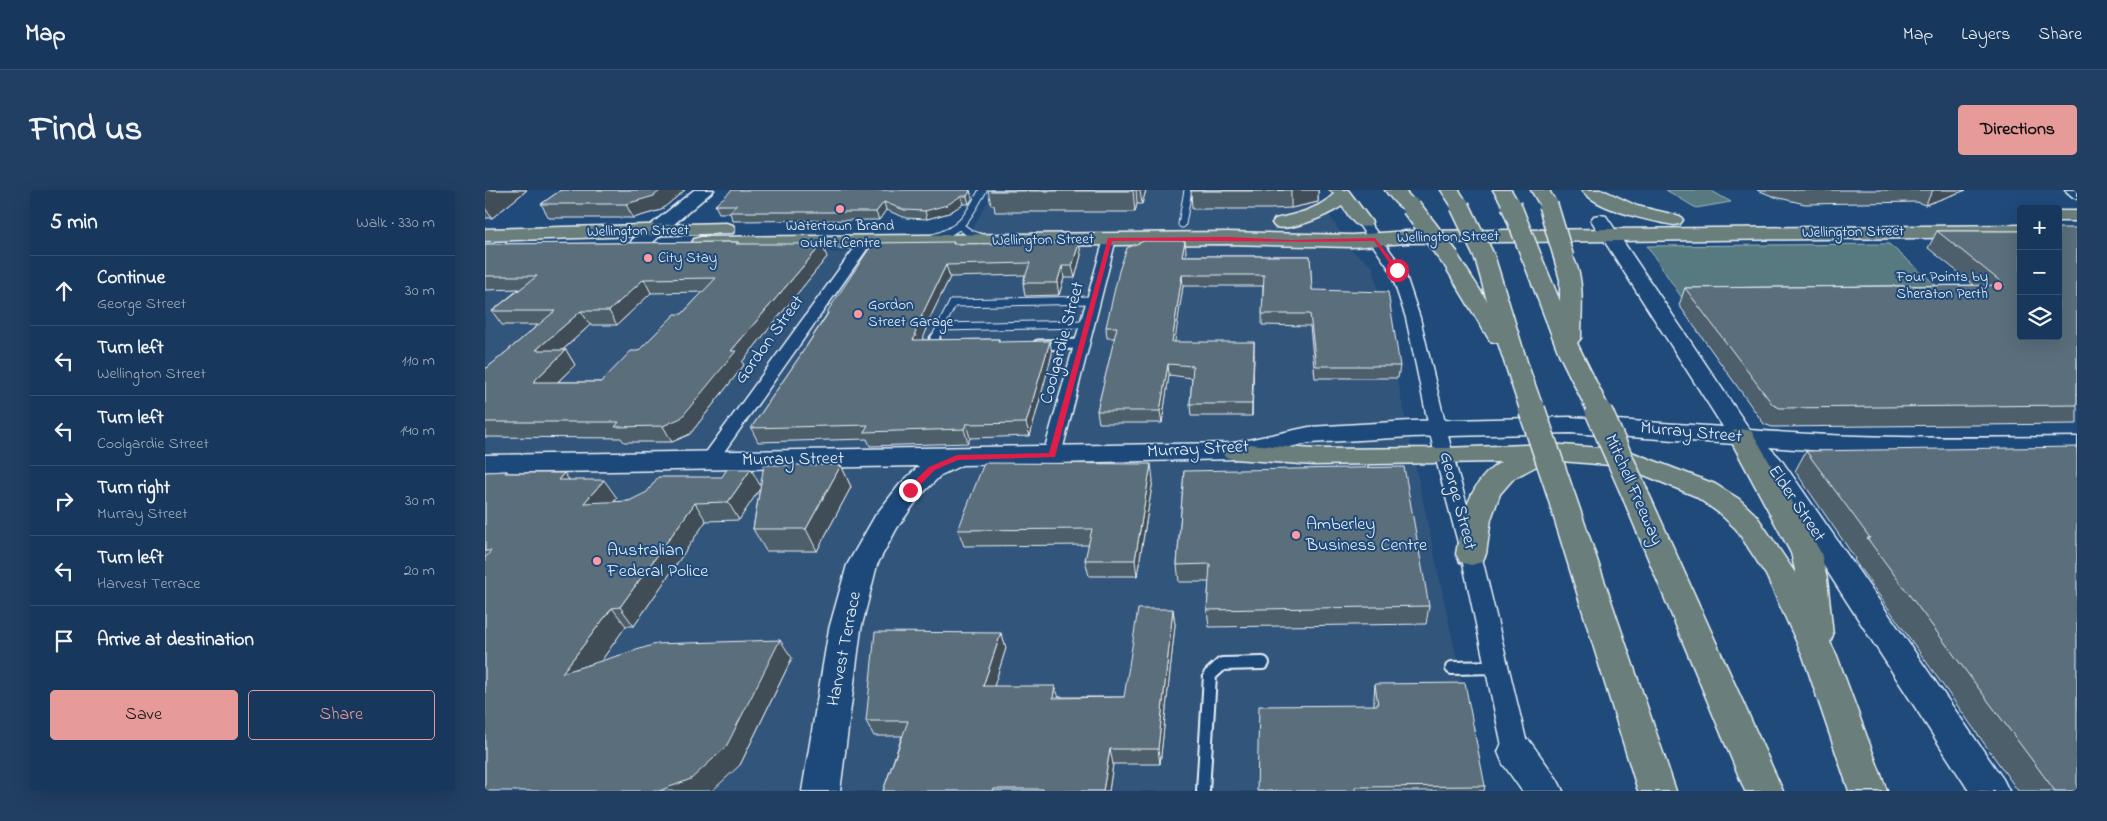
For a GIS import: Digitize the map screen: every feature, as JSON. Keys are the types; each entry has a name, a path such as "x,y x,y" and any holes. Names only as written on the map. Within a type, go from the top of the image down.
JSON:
{"main road":[{"path":"655,237 705,190"},
{"path":"655,237 718,190"},
{"path":"1394,190 1411,207 1450,258 1516,365"},
{"path":"1450,190 1460,206 1485,258 1516,365 1560,492 1657,791"},
{"path":"1584,190 1591,208 1604,228 1742,437 1769,474 1806,554 1812,579 1820,656"},
{"path":"1591,190 1619,207 1674,220"},
{"path":"1281,223 1322,212 1334,205 1341,193 1363,222"},
{"name":"Mitchell Freeway","path":"1506,198 1570,354 1599,412 1763,791"},
{"path":"1544,198 1570,280 1570,354"},
{"name":"Wellington Street","path":"485,235 866,242 1227,238 1291,241 1604,228 1674,220 2017,216"},
{"path":"2062,216 2077,216"},
{"name":"Wellington Street","path":"485,248 655,237 961,227 1339,222 1604,228 2017,230"},
{"path":"1182,224 1197,231 1227,238"},
{"path":"2062,230 2077,230"},
{"name":"Murray Street","path":"485,464 957,458 1234,451 1309,435 1570,425 1650,429 1802,442 1938,446 2077,445"},
{"name":"Murray Street","path":"1769,474 1797,458 1938,446"},
{"path":"1234,451 1314,457 1444,456 1550,452 1626,458 1705,490 1729,506 1746,522 1779,571 1820,656 1867,791"},
{"path":"1471,554 1479,507 1488,488 1500,476 1520,462 1550,452"},
{"name":"Harvest Terrace","path":"821,791 845,630 862,565 885,523 910,490 932,469 957,458"},
{"name":"Elder Street","path":"1769,474 1990,791"},
{"path":"1517,752 1544,791"}],"street":[{"path":"2071,190 2077,195"},
{"name":"George Street","path":"1363,222 1397,270 1413,318 1444,456 1471,554 1525,791"},
{"name":"Coolgardie Street","path":"1052,455 1109,240"},
{"name":"Gordon Street","path":"708,462 866,242"}],"lane":[{"path":"915,241 943,236 961,227 983,190"},
{"path":"1182,224 1188,190"},
{"path":"961,227 980,238 995,240"},
{"path":"950,346 931,347 953,303 1093,300"},
{"path":"941,326 1087,324"},
{"path":"1025,345 1081,344"},
{"path":"1203,791 1210,674 1222,664 1263,663"},
{"path":"1452,668 1497,667"}],"shaded area":[{"path":"994,190 1314,190 1351,250 1373,267 1485,791 485,791 485,257 960,251"}],"green space":[{"path":"1666,190 1710,190 1731,202 1696,208"},
{"path":"1889,244 1952,299 1684,301 1647,246"}],"building":[{"path":"561,190 661,190 654,196 626,204 541,204"},
{"name":"Watertown Brand Outlet Centre","path":"732,190 970,191 967,196 961,196 947,205 925,211 904,210 884,202 876,212 729,212 737,205 715,205"},
{"path":"991,190 1133,190 990,191"},
{"path":"1191,190 1284,190 1190,191"},
{"path":"2062,228 2077,228 2077,405 1780,408 1773,405 1685,288 2005,285 1937,231 2017,231 2017,340 2062,340"},
{"path":"1144,241 1185,241 1182,256 1310,256 1312,290 1388,292 1400,366 1316,366 1310,314 1262,314 1264,275 1182,275 1172,342 1254,342 1252,404 1190,404 1193,366 1168,364 1160,411 1097,411 1117,327 1106,327 1119,271 1127,248"},
{"path":"738,242 736,244 822,244 731,351 736,351 681,418 663,426 615,427 619,422 485,422 485,368 555,311 492,311 537,276 485,276 485,244","holes":["716,278 682,314 675,314 638,351 631,351 601,382 533,382 566,350 536,350 581,311 609,311 644,279"]},
{"path":"954,242 953,244 1079,243 1072,266 1062,266 1057,283 1023,283 1030,263 946,265 914,335 916,335 913,340 999,339 998,342 1050,341 1026,423 966,424 964,429 864,432 868,425 751,428 873,243"},
{"path":"2077,447 2077,791 2055,791 1867,538 1870,538 1806,451"},
{"path":"984,463 1151,464 1135,560 1085,560 1092,529 958,530"},
{"path":"764,465 841,465 806,529 753,529"},
{"name":"Amberley Business Centre","path":"1404,467 1429,606 1207,610 1210,564 1177,565 1184,471"},
{"path":"727,469 751,469 728,502 695,503 620,607 612,608 562,673 656,644 780,640 726,747 691,779 659,791 485,791 485,558 491,551 485,551 485,472 564,473 558,480 604,480 584,503 629,501 647,492 658,477 722,477"},
{"path":"1138,609 1173,609 1158,749 1110,749 1103,791 994,789 993,791 883,791 908,721 866,721 875,632 1001,633 983,686 1055,686 1053,698 1124,697"},
{"path":"1465,683 1485,786 1355,787 1355,791 1257,791 1259,706 1378,705 1375,684"}],"place":[{"name":"Watertown Brand Outlet Centre","path":"840,209"},
{"name":"City Stay","path":"648,258"},
{"name":"Four Points by Sheraton Perth","path":"1998,286"},
{"name":"Gordon Street Garage","path":"858,314"},
{"name":"Amberley Business Centre","path":"1296,535"},
{"name":"Australian Federal Police","path":"597,561"}],"route":[{"path":"910,490 932,469 957,458 1052,455 1109,240 1227,238 1352,241 1375,239 1397,270"}]}
